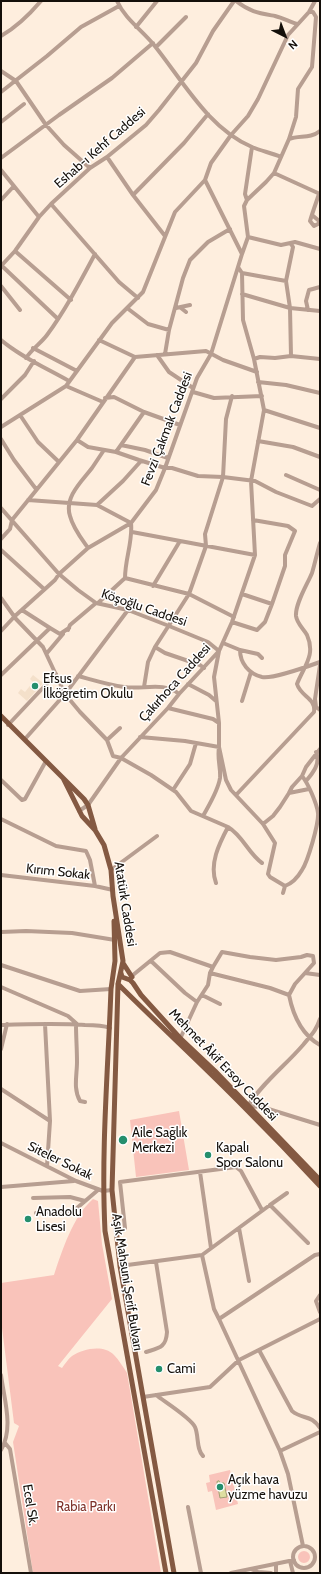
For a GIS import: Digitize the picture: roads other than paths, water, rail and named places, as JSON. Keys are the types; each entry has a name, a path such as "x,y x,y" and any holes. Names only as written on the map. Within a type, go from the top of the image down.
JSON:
{"main road":[{"name":"Atatürk Caddesi","path":"2,720 25,739 84,799 88,805 95,830"},
{"name":"Atatürk Caddesi","path":"63,778 80,811 95,830 104,845 111,870 113,896 123,961 118,984"},
{"name":"Aşık Mahsuni Şerif Bulvarı","path":"113,896 115,961 111,989 100,1191 105,1231 166,1573"},
{"path":"123,961 124,966 131,978"},
{"path":"113,974 117,970 121,971"},
{"name":"Mehmet Âkif Ersoy Caddesi","path":"121,971 122,977 131,978 180,1040 320,1186"},
{"name":"Mehmet Âkif Ersoy Caddesi","path":"112,980 180,1040 248,1106 320,1180"},
{"name":"Aşık Mahsuni Şerif Bulvarı","path":"118,984 112,1190 120,1266 174,1573"}],"street":[{"path":"1,36 12,30 31,13 41,1"},
{"path":"136,27 157,1"},
{"path":"1,427 66,386 112,323 143,292 175,212 205,180 211,163 231,135 248,116 255,105 288,35 309,12 315,1"},
{"path":"232,2 260,14 276,16 297,24"},
{"name":"Eshab-ı Kehf Caddesi","path":"1,266 51,204 90,168 107,157 146,125 196,63 213,31 232,2"},
{"path":"1,92 81,27 118,3 136,27 154,45 181,82 208,114 231,135 252,147 281,156"},
{"path":"286,282 242,273 238,267 248,237 244,206 247,200 274,173 289,139 296,118 298,90 312,67 316,17 313,12 309,12"},
{"path":"1,158 112,78 154,45 186,17"},
{"path":"314,30 320,27"},
{"path":"1,71 16,81 46,125 64,145 90,168"},
{"path":"1,122 24,104"},
{"path":"133,195 184,143 208,114"},
{"path":"289,139 296,136 307,137 320,131"},
{"path":"247,200 245,194 252,147"},
{"path":"107,157 133,195 165,236"},
{"path":"1,170 39,217"},
{"path":"274,173 319,194 312,215 310,221 314,226 320,223 319,219 312,215"},
{"path":"205,180 242,254"},
{"path":"1,200 14,186"},
{"path":"51,204 119,282 138,298"},
{"path":"165,354 169,330 178,308 183,278 190,260 208,242 230,229"},
{"path":"248,237 281,246 295,242 320,249"},
{"path":"291,244 293,248 286,282 290,308 291,356"},
{"path":"15,250 70,300"},
{"path":"26,358 33,348 42,341 58,319 95,254"},
{"path":"1,266 58,319"},
{"name":"Fevzi Çakmak Caddesi","path":"1,631 15,616 55,580 59,574 88,548 131,522 156,490 197,378 211,354 238,267"},
{"name":"Çakırhoca Caddesi","path":"80,811 88,805 120,758 168,708 219,651 233,619 255,555 252,481 264,410 254,359 243,320 242,273"},
{"path":"1,286 20,310"},
{"path":"308,310 306,301 309,290 320,287"},
{"path":"242,294 290,308 320,311"},
{"path":"178,308 190,305"},
{"path":"127,308 148,324 169,330"},
{"path":"178,308 186,312"},
{"path":"1,340 26,358 69,381"},
{"path":"99,340 135,357 206,351 223,360 257,372"},
{"path":"33,348 77,371"},
{"path":"157,355 168,372 193,390 214,398 232,396 262,396"},
{"path":"254,359 260,357 275,358 291,356 320,359"},
{"path":"2,537 10,529 12,520 77,440 135,357"},
{"path":"1,400 25,375 34,361"},
{"path":"258,382 286,385 320,393"},
{"path":"66,386 104,400 114,397 144,412 180,425"},
{"path":"144,687 148,662 155,648 189,594 206,546 205,534 223,477 226,419 232,396"},
{"path":"264,410 320,428"},
{"path":"116,452 144,412"},
{"path":"20,416 38,442 59,462"},
{"path":"1,439 14,460 36,489"},
{"path":"77,440 88,447 116,452 141,461 198,476 255,481 276,492 312,506 320,499"},
{"path":"258,441 293,447 320,457"},
{"path":"121,445 145,450 168,458"},
{"path":"88,548 76,531 69,515 69,503 80,480 91,469 104,450"},
{"path":"97,505 123,481 141,461"},
{"path":"286,475 320,490"},
{"path":"28,500 97,505 131,522 132,532 125,567 125,578 97,603 79,616 47,653"},
{"name":"Köşoğlu Caddesi","path":"1,508 59,574 97,603 128,610 169,626 208,642 219,651"},
{"path":"125,578 189,594 233,619 257,630 265,622 272,604 285,566 285,555 295,531 288,526 253,520"},
{"path":"132,532 206,546 237,550 255,555"},
{"path":"153,586 180,541"},
{"path":"236,795 301,728 314,712 315,708 310,699 303,695 297,684 310,655 311,647 296,616 298,606 316,559 320,543"},
{"path":"1,550 44,590"},
{"path":"242,594 272,604"},
{"path":"2,599 16,619 47,653 65,694 107,740 113,756 120,758 151,775 173,790 191,811 228,827 240,836 253,857 262,863"},
{"path":"22,610 60,634 69,628"},
{"path":"25,739 65,694 128,610"},
{"path":"1,676 36,640 50,628"},
{"path":"223,644 258,654 262,658"},
{"path":"155,648 200,665 204,668"},
{"path":"240,650 242,663 251,672 262,678 320,663 315,699 316,707 320,710"},
{"path":"203,816 219,784 220,776 217,757 219,747 219,723 214,678 219,651"},
{"path":"242,701 251,672"},
{"path":"8,725 56,674"},
{"path":"78,676 126,688 172,688 179,694"},
{"path":"188,684 217,701"},
{"path":"168,708 214,720 219,723"},
{"path":"107,740 120,728"},
{"path":"140,737 219,747"},
{"path":"173,790 190,764 196,743"},
{"path":"219,747 226,780 231,790 263,824 275,843 268,874 270,877 285,886"},
{"path":"263,824 273,816 290,793 294,783 302,776 306,767 318,750"},
{"path":"306,781 318,763 318,750"},
{"path":"1,780 22,800 25,799 46,761"},
{"path":"283,893 285,886 293,882 304,868 316,827 318,809 306,781 302,776"},
{"path":"290,793 309,788"},
{"path":"1,819 56,846 86,851 90,860 95,886"},
{"path":"216,883 214,867 219,844 228,827"},
{"path":"111,870 157,836"},
{"name":"Kırım Sokak","path":"1,875 95,886 113,890"},
{"path":"1,932 26,931 72,933 114,940"},
{"path":"131,978 160,953 170,952 213,967"},
{"path":"180,1040 208,985 210,973 222,952 276,960 307,955 313,956 314,963 295,984 289,996 297,1020 310,1037 320,1045"},
{"path":"151,961 185,993 198,1002"},
{"path":"1,965 80,991 111,989"},
{"path":"210,973 270,988 289,996"},
{"path":"305,973 320,975"},
{"path":"1,987 68,1016 76,1024 77,1064 75,1088 80,1101 85,1102"},
{"path":"202,995 220,1004"},
{"path":"320,1019 314,1033 293,1057 254,1096 248,1106 262,1107 320,1124"},
{"path":"1,1024 76,1024 104,1026 110,1028"},
{"path":"1,1049 7,1024"},
{"path":"45,1024 50,1121 47,1166"},
{"path":"1,1089 50,1121"},
{"name":"Siteler Sokak","path":"1,1143 76,1181 100,1191 112,1190"},
{"path":"125,1228 120,1182 236,1167 242,1171 262,1210"},
{"path":"200,1172 211,1248"},
{"path":"1,1187 76,1181"},
{"path":"36,1214 70,1211 78,1208 85,1200 100,1191"},
{"path":"120,1266 202,1255 262,1210 288,1193"},
{"path":"33,1198 70,1197 85,1200"},
{"path":"270,1205 308,1243"},
{"path":"239,1228 249,1281"},
{"path":"219,1319 315,1255 320,1254"},
{"path":"202,1255 214,1309 280,1451 288,1474 303,1546"},
{"path":"146,1352 158,1349 164,1344 167,1332 156,1262"},
{"path":"320,1295 316,1301 320,1312"},
{"path":"143,1397 210,1387 238,1360 320,1319"},
{"path":"258,1350 292,1411 315,1421 320,1428"},
{"path":"1,1375 2,1398 7,1416 8,1431 1,1450"},
{"path":"156,1395 194,1424 198,1434 200,1452 203,1456"},
{"path":"280,1451 320,1432"},
{"name":"Ecel Sk.","path":"5,1442 10,1449 31,1573"},
{"path":"188,1507 201,1573"},
{"path":"303,1546 310,1549 315,1555"},
{"path":"293,1573 292,1561 295,1551 303,1546"},
{"path":"315,1555 320,1554"},
{"path":"292,1561 298,1567 307,1571 313,1563 315,1555"},
{"path":"233,1573 292,1561"},
{"path":"276,1564 276,1573"},
{"path":"251,1569 258,1572 271,1573"}],"place":[{"name":"Efsus İlköğretim Okulu","path":"35,686"},
{"name":"Aile Sağlık Merkezi","path":"123,1140"},
{"name":"Kapalı Spor Salonu","path":"208,1155"},
{"name":"Anadolu Lisesi","path":"28,1219"},
{"name":"Cami","path":"159,1369"},
{"name":"Açık hava yüzme havuzu","path":"220,1487"}],"park label":[{"name":"Rabia Parkı","path":"86,1507"}]}
